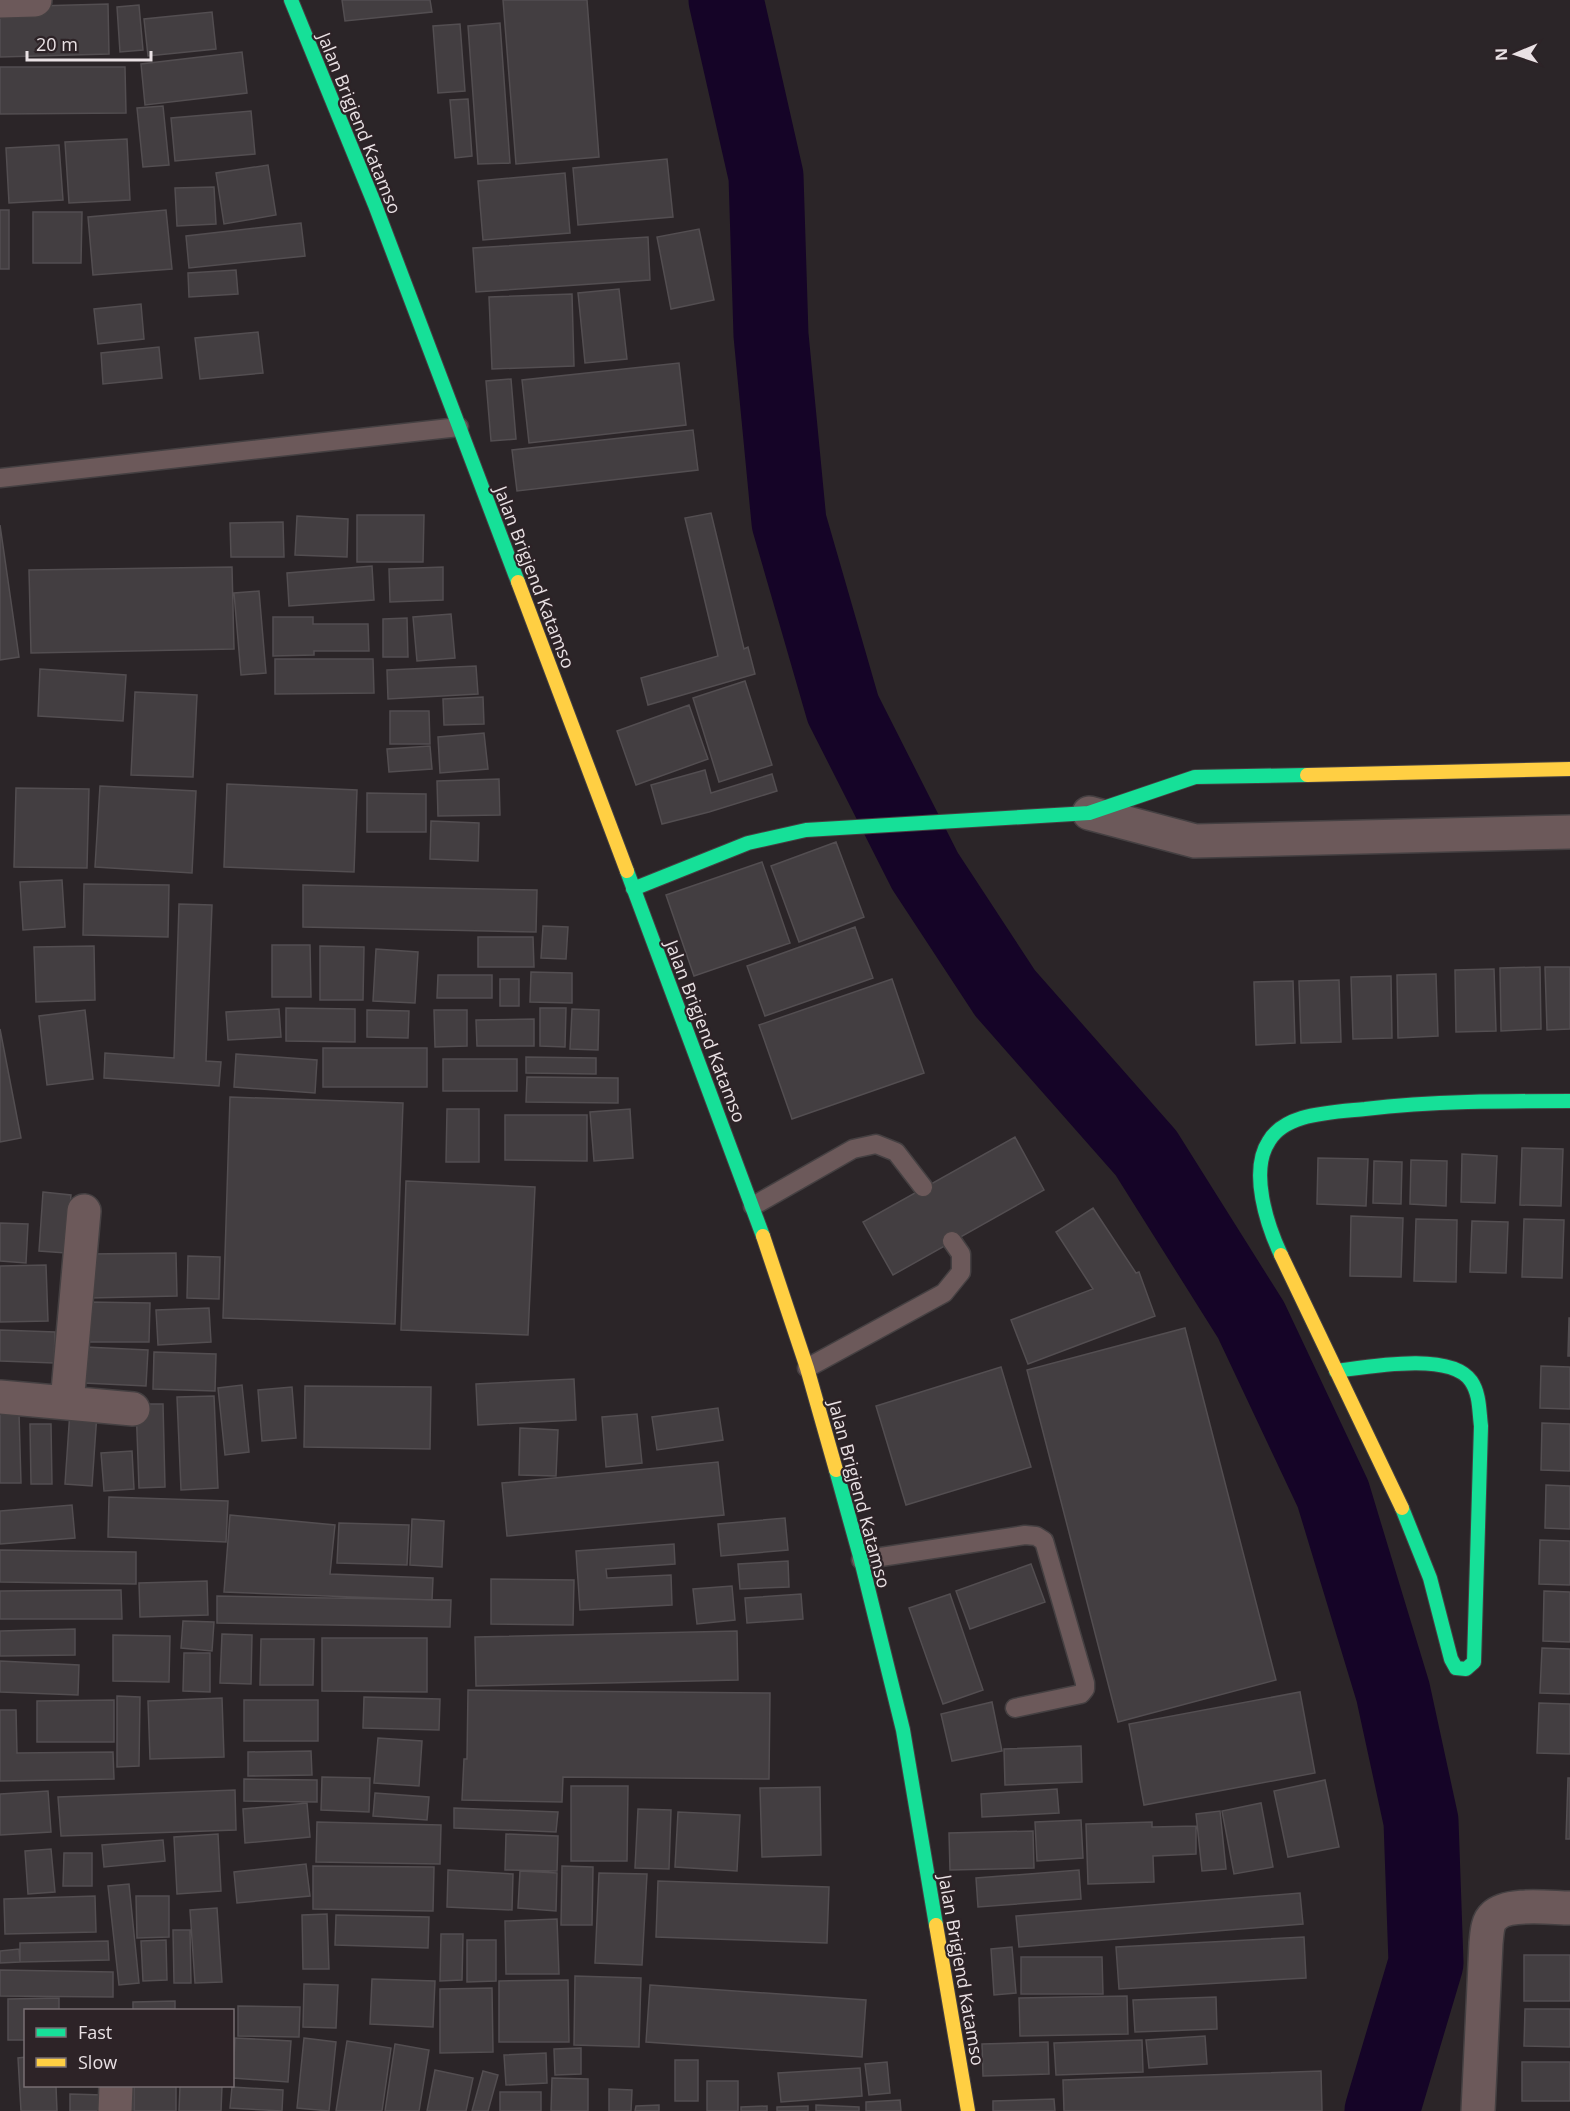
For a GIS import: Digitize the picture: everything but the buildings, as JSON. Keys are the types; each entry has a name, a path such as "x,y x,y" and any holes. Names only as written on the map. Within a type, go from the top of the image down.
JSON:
{"street":[{"path":"0,1 35,0"},
{"name":"Jalan Brigjend Katamso","path":"291,0 375,205 753,1206 807,1368 861,1560 903,1730 968,2111"},
{"path":"633,889 748,843 806,830 1089,813 1195,777 1570,770"},
{"path":"1089,813 1195,841 1570,832"},
{"path":"1336,1371 1432,1364 1452,1367 1467,1375 1472,1381 1478,1399 1481,1426 1474,1662 1464,1670 1455,1668 1451,1659 1435,1591 1412,1530 1336,1371 1279,1251 1266,1215 1261,1174 1264,1149 1268,1139 1287,1124 1302,1118 1329,1113 1419,1103 1570,1101"},
{"path":"67,1404 84,1210"},
{"path":"0,1397 133,1409"},
{"path":"1478,2111 1487,1929 1493,1916 1511,1907 1570,1908"},
{"path":"115,2111 116,2087"}],"lane":[{"path":"0,477 459,427"},
{"path":"753,1206 853,1149 876,1144 896,1152 923,1187"},
{"path":"807,1368 944,1293 961,1272 961,1254 952,1241"},
{"path":"861,1560 1025,1535 1036,1536 1044,1541 1085,1689 1081,1694 1014,1708"}],"waterway":[{"path":"726,0 766,176 771,335 789,522 843,709 925,871 1005,993 1146,1153 1251,1320 1333,1494 1393,1692 1421,1821 1426,1963 1382,2111"}],"traffic: fast":[{"path":"291,0 375,205 518,582"},
{"path":"633,889 748,843 806,830 1089,813 1195,777 1307,775"},
{"path":"627,871 763,1236"},
{"path":"1281,1255 1270,1229 1262,1198 1260,1167 1269,1141 1275,1133 1288,1124 1317,1114 1391,1106 1468,1102 1570,1101"},
{"path":"1336,1371 1387,1364 1428,1364 1446,1366 1461,1372 1474,1386 1479,1403 1481,1426 1474,1662 1466,1669 1456,1668 1451,1659 1430,1578 1402,1508"},
{"path":"836,1470 903,1730 936,1925"}],"traffic: slow":[{"path":"518,582 627,871"},
{"path":"1307,775 1570,769"},
{"path":"763,1236 807,1368 836,1470"},
{"path":"1281,1255 1402,1508"},
{"path":"936,1925 968,2111"}]}
